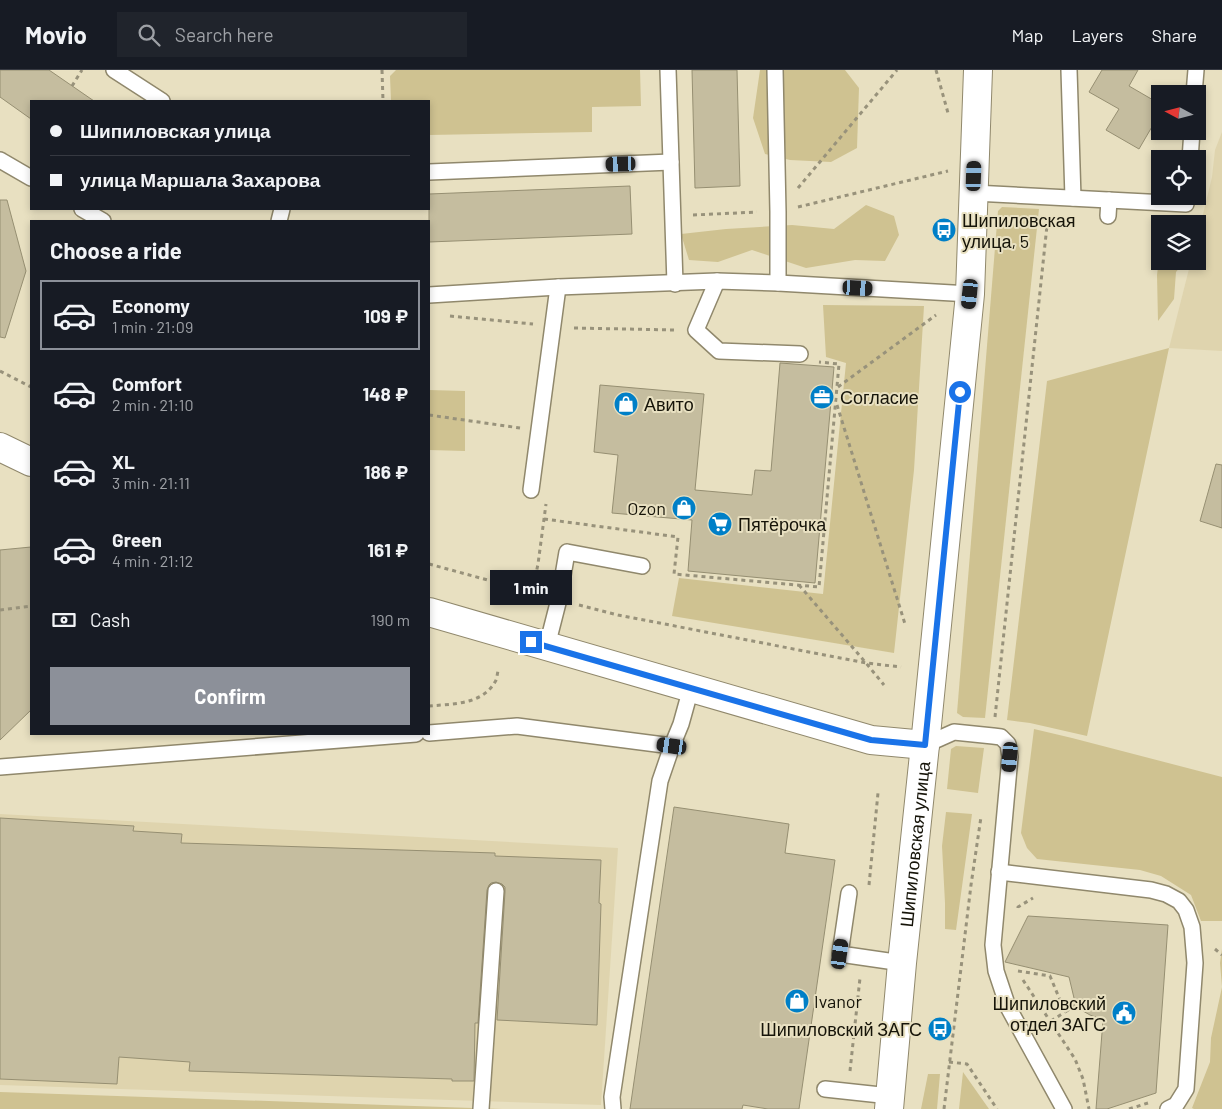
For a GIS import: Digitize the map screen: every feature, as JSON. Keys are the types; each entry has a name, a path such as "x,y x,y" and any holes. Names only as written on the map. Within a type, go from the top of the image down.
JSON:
{"main road":[{"name":"Шипиловская улица","path":"889,1102 970,294 978,70"},
{"path":"0,447 30,462"},
{"path":"430,612 871,740 925,745"}],"lane":[{"path":"114,70 160,100"},
{"path":"668,70 675,284"},
{"path":"776,70 778,283"},
{"path":"1069,70 1073,198"},
{"path":"1195,85 1196,70"},
{"path":"0,160 30,177"},
{"path":"430,172 671,162"},
{"path":"974,193 1151,202"},
{"path":"1108,216 1109,200"},
{"path":"84,210 101,220"},
{"path":"430,295 558,287 717,281 970,294"},
{"path":"717,281 696,330 719,351 800,354"},
{"path":"532,490 558,287"},
{"path":"547,646 559,600 567,552 642,566"},
{"path":"613,1109 612,1097 660,781 681,724 691,688"},
{"path":"430,733 517,726 672,746"},
{"path":"925,745 954,732 1001,737 1008,744 1010,757 993,945 996,971 1008,1007 1064,1109"},
{"path":"0,767 403,735"},
{"path":"999,872 1151,890 1166,894 1179,901 1186,910 1192,927 1195,963 1186,1089 1176,1105 1168,1109"},
{"path":"481,1109 496,890"},
{"path":"849,893 840,954 902,963"},
{"path":"825,1090 889,1102"}],"path":[{"path":"72,86 82,70"},
{"path":"382,70 383,100"},
{"path":"778,212 898,70"},
{"path":"936,70 950,120"},
{"path":"672,216 778,212 948,170"},
{"path":"993,736 1050,197"},
{"path":"837,388 936,315"},
{"path":"448,316 553,326 696,330"},
{"path":"544,519 678,537 674,574 820,587 839,364 818,362 800,354"},
{"path":"0,371 30,386"},
{"path":"836,403 905,624"},
{"path":"430,416 539,431"},
{"path":"532,593 538,564 546,500"},
{"path":"430,564 618,615 866,663 900,666"},
{"path":"799,585 884,686"},
{"path":"0,610 30,606"},
{"path":"430,706 465,702 488,692 496,681 498,671"},
{"path":"944,1109 971,885 982,816"},
{"path":"1016,916 1018,907 1039,895"},
{"path":"1014,970 1050,976 1065,1012"},
{"path":"1021,978 1075,1059 1083,1079 1089,1109"},
{"path":"1050,1021 1077,1004"},
{"path":"949,1062 967,1064 997,1109"},
{"path":"1129,1109 1155,1100"}],"shaded area":[{"path":"396,70 640,70 641,106 592,107 592,132 430,135 430,100 391,100 390,76"},
{"path":"760,70 845,70 859,88 857,148 831,162 790,160 765,154 753,118"},
{"path":"1222,132 1222,351 1169,348 1189,270 1206,270 1206,215 1203,215 1212,177 1215,150"},
{"path":"866,205 894,216 899,235 885,261 855,260 806,268 752,250 718,262 689,260 681,234 792,225 834,229"},
{"path":"1002,207 1039,209 985,718 963,717 957,713 998,211"},
{"path":"1158,270 1178,270 1174,299 1158,321"},
{"path":"823,305 924,306 914,470 894,653 672,616 679,578 823,594 846,363 826,357"},
{"path":"1169,348 1087,736 1030,723 1007,720 1047,381"},
{"path":"430,390 465,391 465,451 430,450"},
{"path":"1034,729 1222,777 1222,921 1201,921 1191,895 1161,876 1140,870 1037,859 1027,848 1021,833"},
{"path":"956,746 984,748 978,793 947,789 951,749"},
{"path":"946,812 972,814 956,930 945,929 942,846"},
{"path":"0,814 618,848 601,1105 0,1085"},
{"path":"1222,949 1222,987 1220,963"},
{"path":"1222,987 1222,1109 1194,1109 1192,1108 1210,1062 1211,1038"},
{"path":"963,1072 989,1109 959,1109"},
{"path":"928,1074 940,1074 937,1109 921,1109"},
{"path":"0,1092 502,1109 0,1109"}],"building":[{"path":"0,70 49,70 93,100 30,100 30,118 0,97"},
{"path":"692,70 737,70 740,186 695,188"},
{"path":"1102,70 1138,70 1129,86 1151,99 1151,128 1139,149 1106,130 1119,109 1089,92"},
{"path":"630,186 632,234 430,242 430,194"},
{"path":"0,200 7,200 26,271 5,338 0,337"},
{"path":"780,363 834,367 815,583 688,571 692,520 612,513 618,455 594,452 600,385 704,394 695,490 752,495 755,470 771,471"},
{"path":"1216,464 1222,465 1222,528 1200,521"},
{"path":"30,547 30,711 0,740 0,550"},
{"path":"674,807 789,824 785,853 835,860 799,1109 768,1109 743,1105 742,1109 630,1109"},
{"path":"0,818 134,826 133,831 182,834 181,843 495,853 495,856 601,860 597,1025 497,1020 505,887 496,882 491,883 487,890 478,1023 475,1023 474,1081 189,1071 190,1062 119,1057 117,1084 0,1079"},
{"name":"Шипиловский отдел ЗАГС","path":"1028,916 1168,925 1156,1093 1107,1109 1096,1109 1103,1020 1083,1011 1077,1004 1069,977 1005,962"}],"place":[{"name":"Шипиловская улица, 5","path":"944,230"},
{"name":"Согласие","path":"822,397"},
{"name":"Авито","path":"626,404"},
{"name":"Ozon","path":"684,508"},
{"name":"Пятёрочка","path":"720,524"},
{"name":"Ivanor","path":"797,1001"},
{"name":"Шипиловский отдел ЗАГС","path":"1124,1013"},
{"name":"Шипиловский ЗАГС","path":"940,1029"}],"route":[{"path":"531,642 871,740 925,745 960,392"}]}
